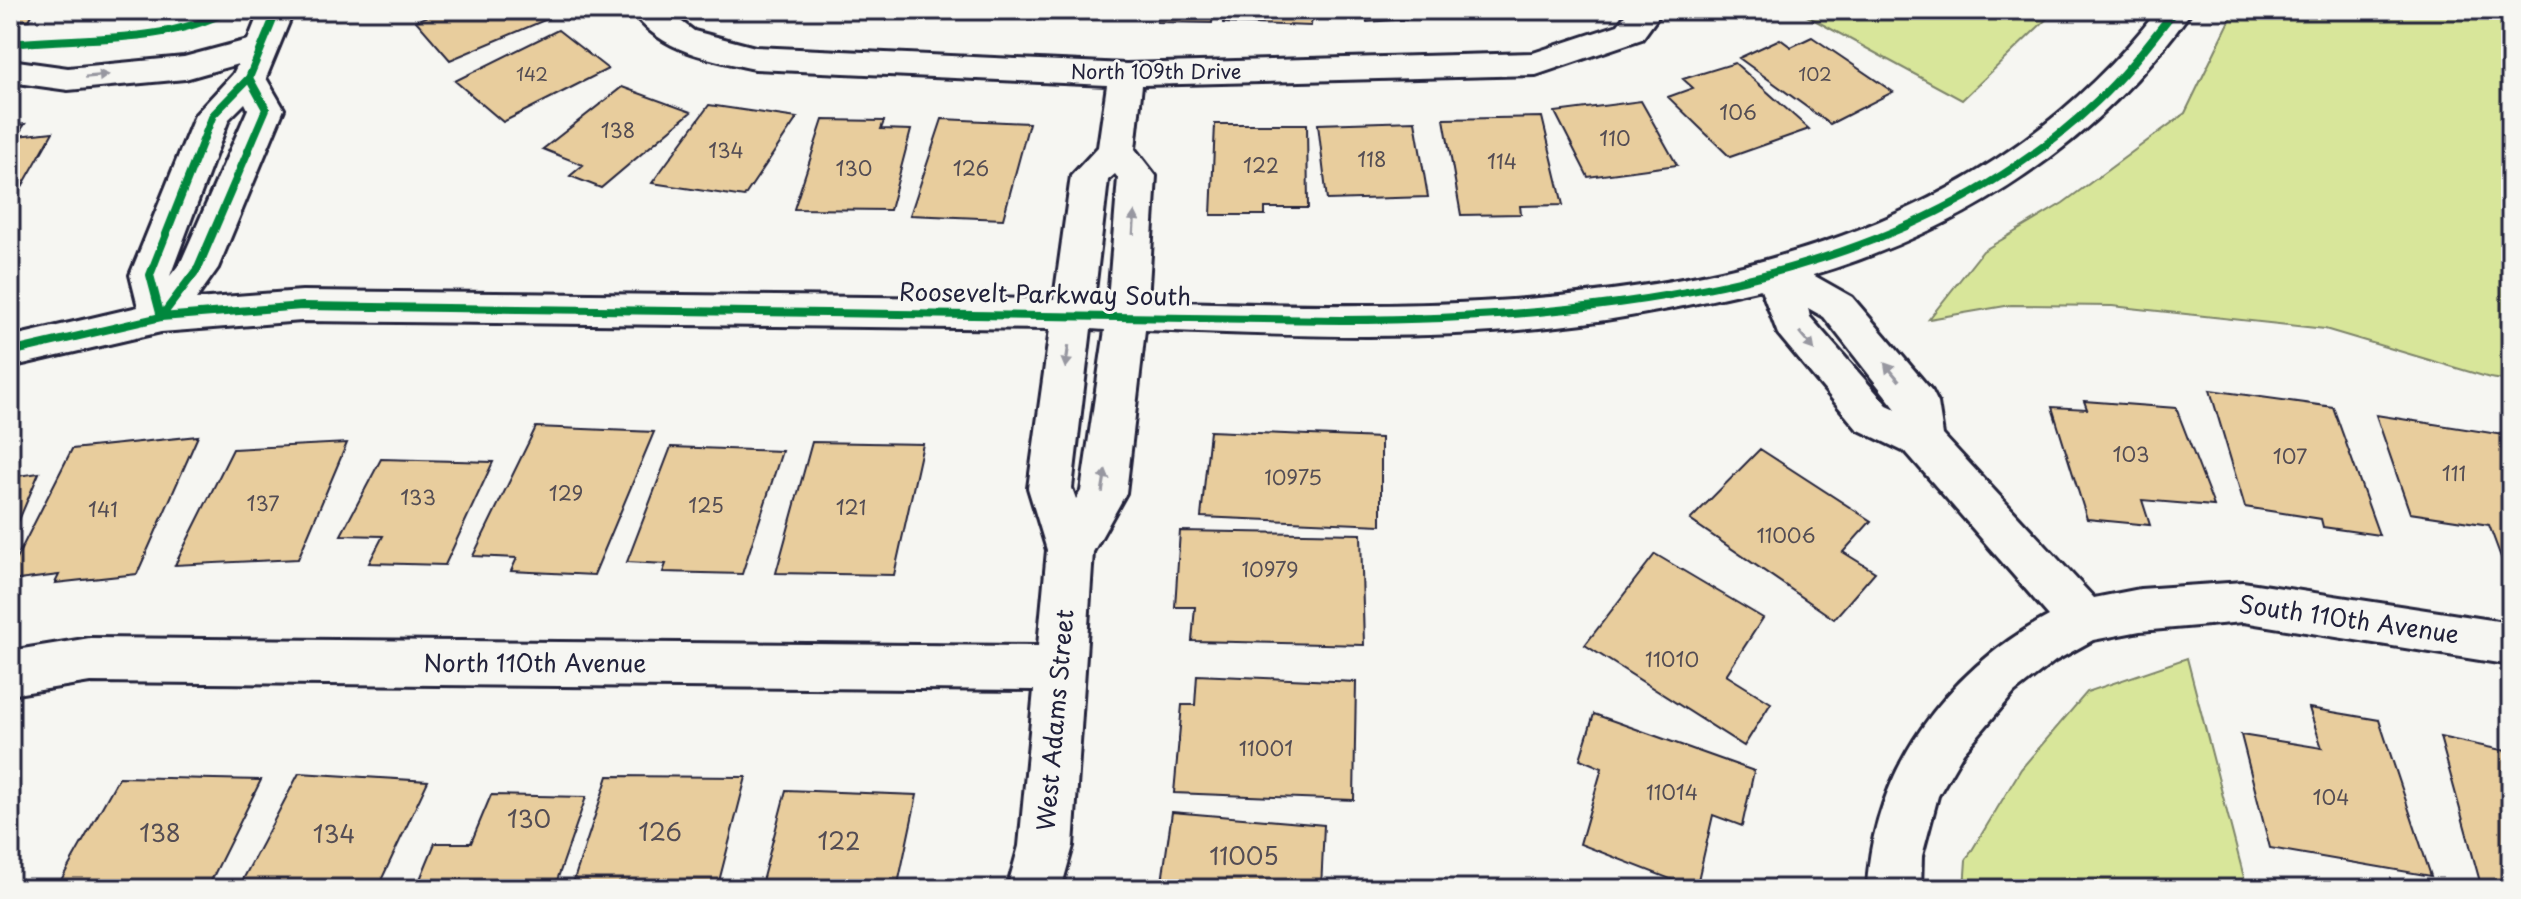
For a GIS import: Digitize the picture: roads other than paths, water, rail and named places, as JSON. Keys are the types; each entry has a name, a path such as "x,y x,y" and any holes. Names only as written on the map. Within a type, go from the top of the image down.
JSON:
{"street":[{"path":"161,317 198,268 266,109 256,62 277,10"},
{"name":"North 109th Drive","path":"653,17 702,47 755,58 1126,75 1536,64 1630,32 1646,10"},
{"name":"Roosevelt Parkway South","path":"10,352 161,317 302,306 1073,314 1253,319 1461,317 1556,312 1636,300 1776,272 1876,238 1974,192 2049,143 2096,103 2140,57 2175,10"},
{"path":"15,71 68,79 256,62"},
{"path":"1116,151 1126,75"},
{"name":"West Adams Street","path":"1034,889 1046,846 1070,550 1050,488 1090,176 1116,151 1137,176 1127,315 1103,493 1070,550"},
{"path":"1776,272 1792,323 1872,417 1922,441 2084,621"},
{"name":"South 110th Avenue","path":"1894,889 1895,856 1914,788 1945,736 1996,677 2038,646 2084,621 2140,610 2243,602 2511,644"},
{"name":"North 110th Avenue","path":"10,673 90,660 1060,668"}]}
